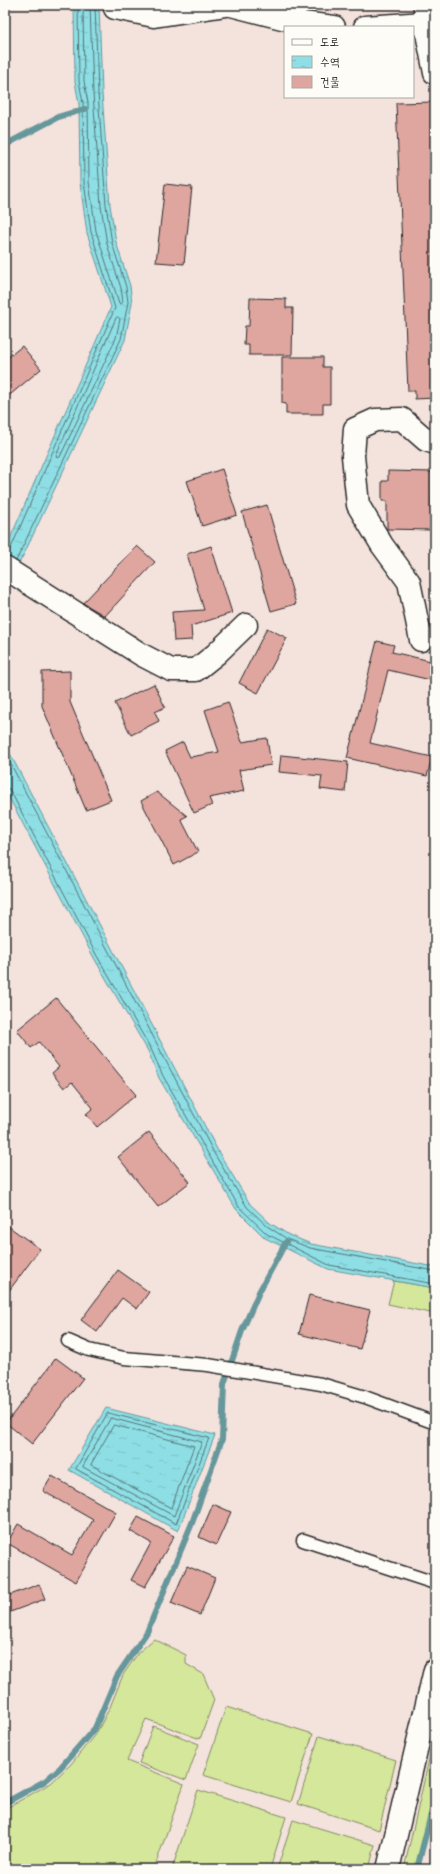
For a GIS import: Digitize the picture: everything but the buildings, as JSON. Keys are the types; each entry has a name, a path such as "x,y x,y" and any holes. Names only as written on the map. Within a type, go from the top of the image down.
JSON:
{"street":[{"path":"114,5 115,8 154,16 226,5"},
{"path":"231,5 302,23 326,26"},
{"path":"370,26 425,14 435,73"},
{"path":"421,640 409,582 382,545 358,504 353,456 355,429 375,420 402,419 426,440 435,443"},
{"path":"5,568 142,656 172,670 196,670 216,654 246,625"},
{"path":"388,1869 435,1670"}],"lane":[{"path":"68,1341 89,1350 124,1358 208,1365 320,1384 365,1397 435,1423"},
{"path":"303,1540 435,1583"}],"green space":[{"path":"394,1281 435,1288 435,1314 388,1304"},
{"path":"154,1639 186,1655 186,1664 203,1674 214,1700 200,1739 146,1719 127,1761 184,1784 154,1869 5,1869 5,1809 51,1783 71,1764 97,1732 110,1707 123,1675 138,1653"},
{"path":"226,1707 313,1734 291,1802 203,1775"},
{"path":"153,1726 199,1744 186,1780 139,1763"},
{"path":"435,1733 435,1792 415,1869 404,1869"},
{"path":"319,1736 396,1760 379,1830 298,1804"},
{"path":"198,1790 286,1817 270,1869 172,1869"},
{"path":"293,1820 375,1845 369,1869 277,1869"}],"water":[{"path":"74,5 99,5 102,93 110,205 116,242 130,286 132,303 125,340 24,554 5,589 5,550 111,307 87,233 80,183 79,104 75,82"},
{"path":"5,744 219,1153 250,1204 270,1223 289,1235 311,1244 435,1267 435,1288 328,1269 265,1238 236,1209 159,1078 148,1051 94,958 5,790"},
{"path":"106,1408 215,1435 178,1531 69,1470"}],"waterway":[{"path":"5,145 58,117 85,109"},
{"path":"5,1803 45,1781 60,1768 95,1728 117,1676 147,1632 192,1523 222,1439 224,1384 242,1331 259,1292 286,1242"},
{"path":"417,1869 435,1799"}]}
